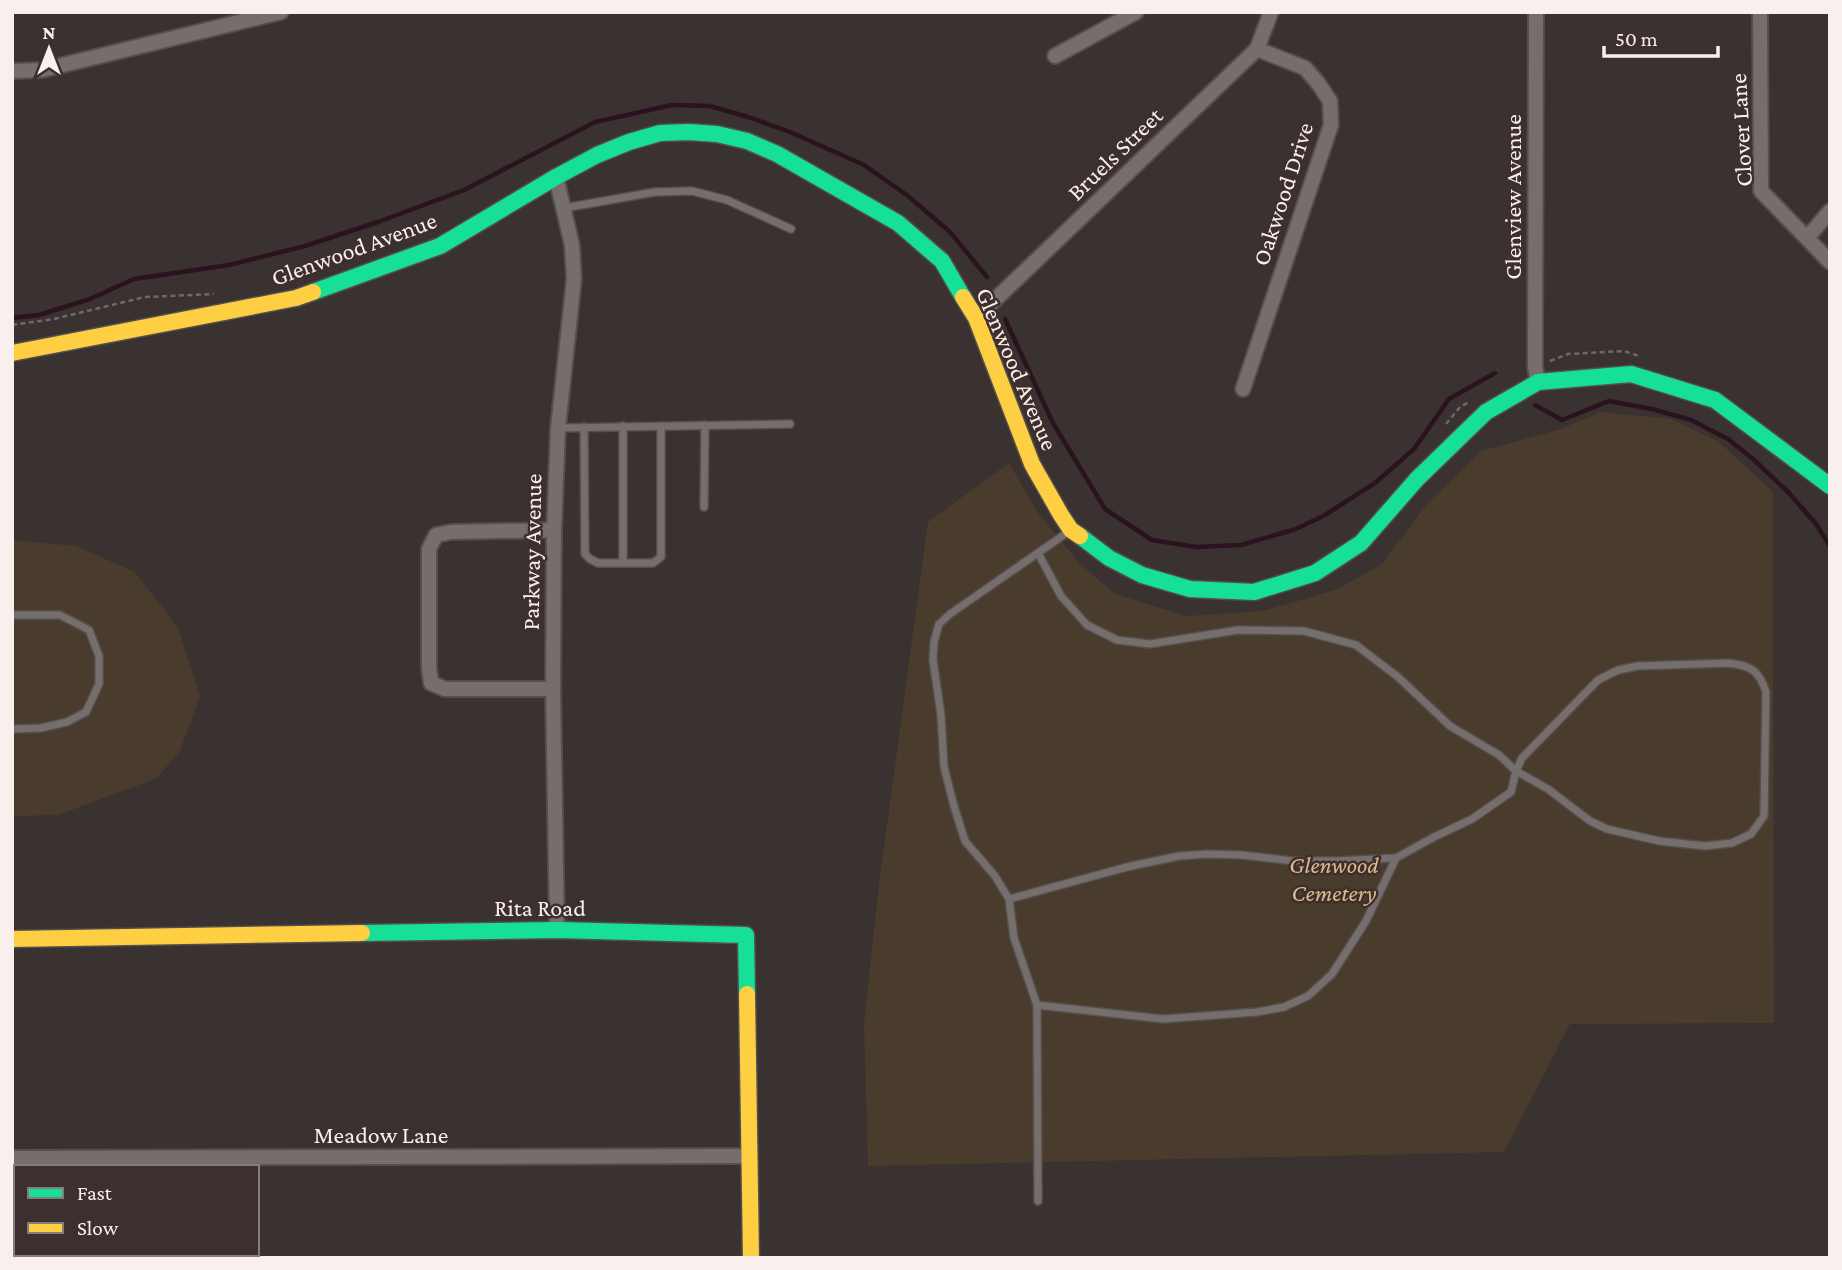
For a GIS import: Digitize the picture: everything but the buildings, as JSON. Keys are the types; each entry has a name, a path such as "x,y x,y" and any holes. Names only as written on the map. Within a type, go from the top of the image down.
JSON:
{"street":[{"path":"12,71 42,70 281,12"},
{"path":"1055,56 1136,12"},
{"name":"Bruels Street","path":"976,318 1257,50 1271,12"},
{"name":"Glenview Avenue","path":"1536,12 1536,374"},
{"name":"Clover Lane","path":"1760,12 1761,191 1830,262"},
{"name":"Oakwood Drive","path":"1243,389 1331,125 1330,101 1305,68 1257,50"},
{"name":"Glenwood Avenue","path":"12,353 296,298 440,246 556,177 618,146 660,133 717,134 747,141 777,154 898,223 942,261 976,318 1032,464 1071,530 1109,558 1142,575 1190,589 1254,592 1315,573 1361,543 1418,479 1486,412 1536,374 1631,374 1715,400 1830,486"},
{"name":"Parkway Avenue","path":"556,177 572,245 574,279 558,428 554,530 553,689 557,930"},
{"path":"1807,238 1830,211"},
{"path":"553,689 444,689 431,683 429,550 436,535 554,530"},
{"name":"Rita Road","path":"12,939 557,930 746,935 751,1258"},
{"name":"Meadow Lane","path":"12,1158 750,1156"}],"lane":[{"path":"564,208 655,191 692,191 727,200 791,229"},
{"path":"558,428 790,424"},
{"path":"704,507 705,425"},
{"path":"623,426 623,564"},
{"path":"584,427 585,554 598,563 623,564 653,563 661,557 661,426"},
{"path":"1038,1201 1037,1005 1014,938 1009,899 995,876 965,841 954,806 944,767 941,715 933,660 939,624 1071,530"},
{"path":"1009,899 1179,856 1207,854 1293,861 1395,858 1472,819 1511,792 1516,771 1522,758 1598,680 1618,670 1638,666 1729,663 1753,669 1762,679 1766,692 1764,816 1751,834 1732,843 1704,846 1659,841 1607,829 1590,821 1548,789 1516,771 1499,755 1450,726 1398,677 1356,645 1291,630 1238,630 1150,644 1117,639 1087,625 1061,596 1038,553"},
{"path":"12,615 60,615 89,630 99,656 99,684 86,712 67,722 41,728 12,729"},
{"path":"1037,1005 1163,1019 1257,1012 1284,1007 1308,996 1332,974 1366,921 1395,858"}],"path":[{"path":"12,325 54,319 145,297 222,294"},
{"path":"1536,374 1568,354 1624,351 1648,359"},
{"path":"1445,425 1460,407 1470,401"}],"green space":[{"name":"Glenwood Cemetery","path":"1601,412 1671,419 1718,441 1773,492 1774,1023 1570,1024 1504,1152 868,1166 864,1023 879,884 928,522 1009,463 1038,513 1080,564 1115,594 1187,616 1263,611 1338,589 1382,564 1428,503 1481,451 1558,430"},
{"path":"12,540 76,546 135,572 178,628 200,696 180,751 157,778 58,815 12,816"}],"waterway":[{"path":"12,318 39,315 90,299 134,279 229,265 305,246 464,190 595,122 672,105 710,106 748,117 790,132 864,165 908,196 950,232 987,277"},
{"path":"1005,319 1053,423 1105,509 1152,540 1196,547 1241,545 1296,529 1325,515 1375,483 1414,449 1449,399 1495,373"},
{"path":"1535,405 1562,420 1609,401 1691,420 1728,439 1753,459 1788,492 1816,524 1830,546"}],"traffic: fast":[{"path":"313,292 440,246 597,155 660,133 689,132 717,134 747,141 777,154 898,223 942,261 963,297"},
{"path":"1080,536 1109,558 1142,575 1190,589 1254,592 1315,573 1361,543 1417,479 1486,412 1538,382 1631,374 1715,400 1830,486"},
{"path":"362,933 557,930 746,935 747,994"}],"traffic: slow":[{"path":"12,353 296,298 313,292"},
{"path":"963,297 976,318 1032,464 1061,515 1071,530 1080,536"},
{"path":"12,939 362,933"},
{"path":"747,994 751,1258"}]}
